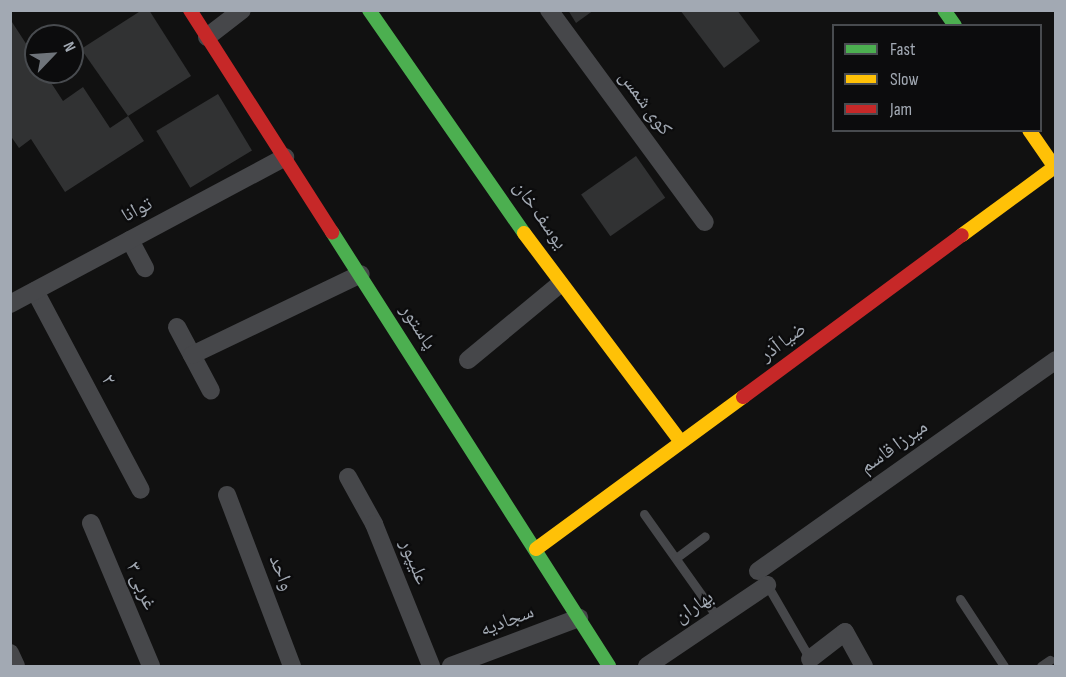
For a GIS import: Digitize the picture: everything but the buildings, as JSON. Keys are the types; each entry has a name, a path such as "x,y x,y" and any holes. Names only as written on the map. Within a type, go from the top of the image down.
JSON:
{"main road":[{"name":"پاستور","path":"190,10 537,549 609,666"},
{"name":"یوسف خان","path":"369,10 560,284 680,441"},
{"path":"944,10 954,24"},
{"path":"1030,132 1055,167"},
{"name":"ضیا آذر","path":"537,549 680,441 1055,167"}],"street":[{"path":"207,37 242,10"},
{"name":"کوی شمس","path":"549,10 705,222"},
{"name":"توانا","path":"10,304 285,157"},
{"path":"130,240 145,268"},
{"path":"192,355 361,274"},
{"path":"468,360 560,284"},
{"name":"۲","path":"34,291 141,490"},
{"path":"177,327 211,391"},
{"name":"میرزا قاسم","path":"763,578 1056,360"},
{"name":"علیپور","path":"348,477 374,524 430,666"},
{"name":"واحد","path":"227,495 292,666"},
{"name":"۳ غربی","path":"91,523 151,666"},
{"name":"بهاران","path":"647,666 718,618 763,578"},
{"name":"سجادیه","path":"451,666 579,618"},
{"path":"810,659 845,632 864,666"},
{"path":"10,653 16,666"}],"lane":[{"path":"644,514 718,618"},
{"path":"676,558 705,536"},
{"path":"763,578 810,659"},
{"path":"960,599 1004,666"},
{"path":"1041,666 1050,660"}],"traffic: fast":[{"path":"369,10 524,233"},
{"path":"944,10 954,24"},
{"path":"332,232 609,666"}],"traffic: slow":[{"path":"1030,132 1056,169"},
{"path":"962,235 1056,166"},
{"path":"524,233 680,441"},
{"path":"536,549 743,397"}],"traffic: jam":[{"path":"190,10 332,232"},
{"path":"743,397 962,235"}]}
